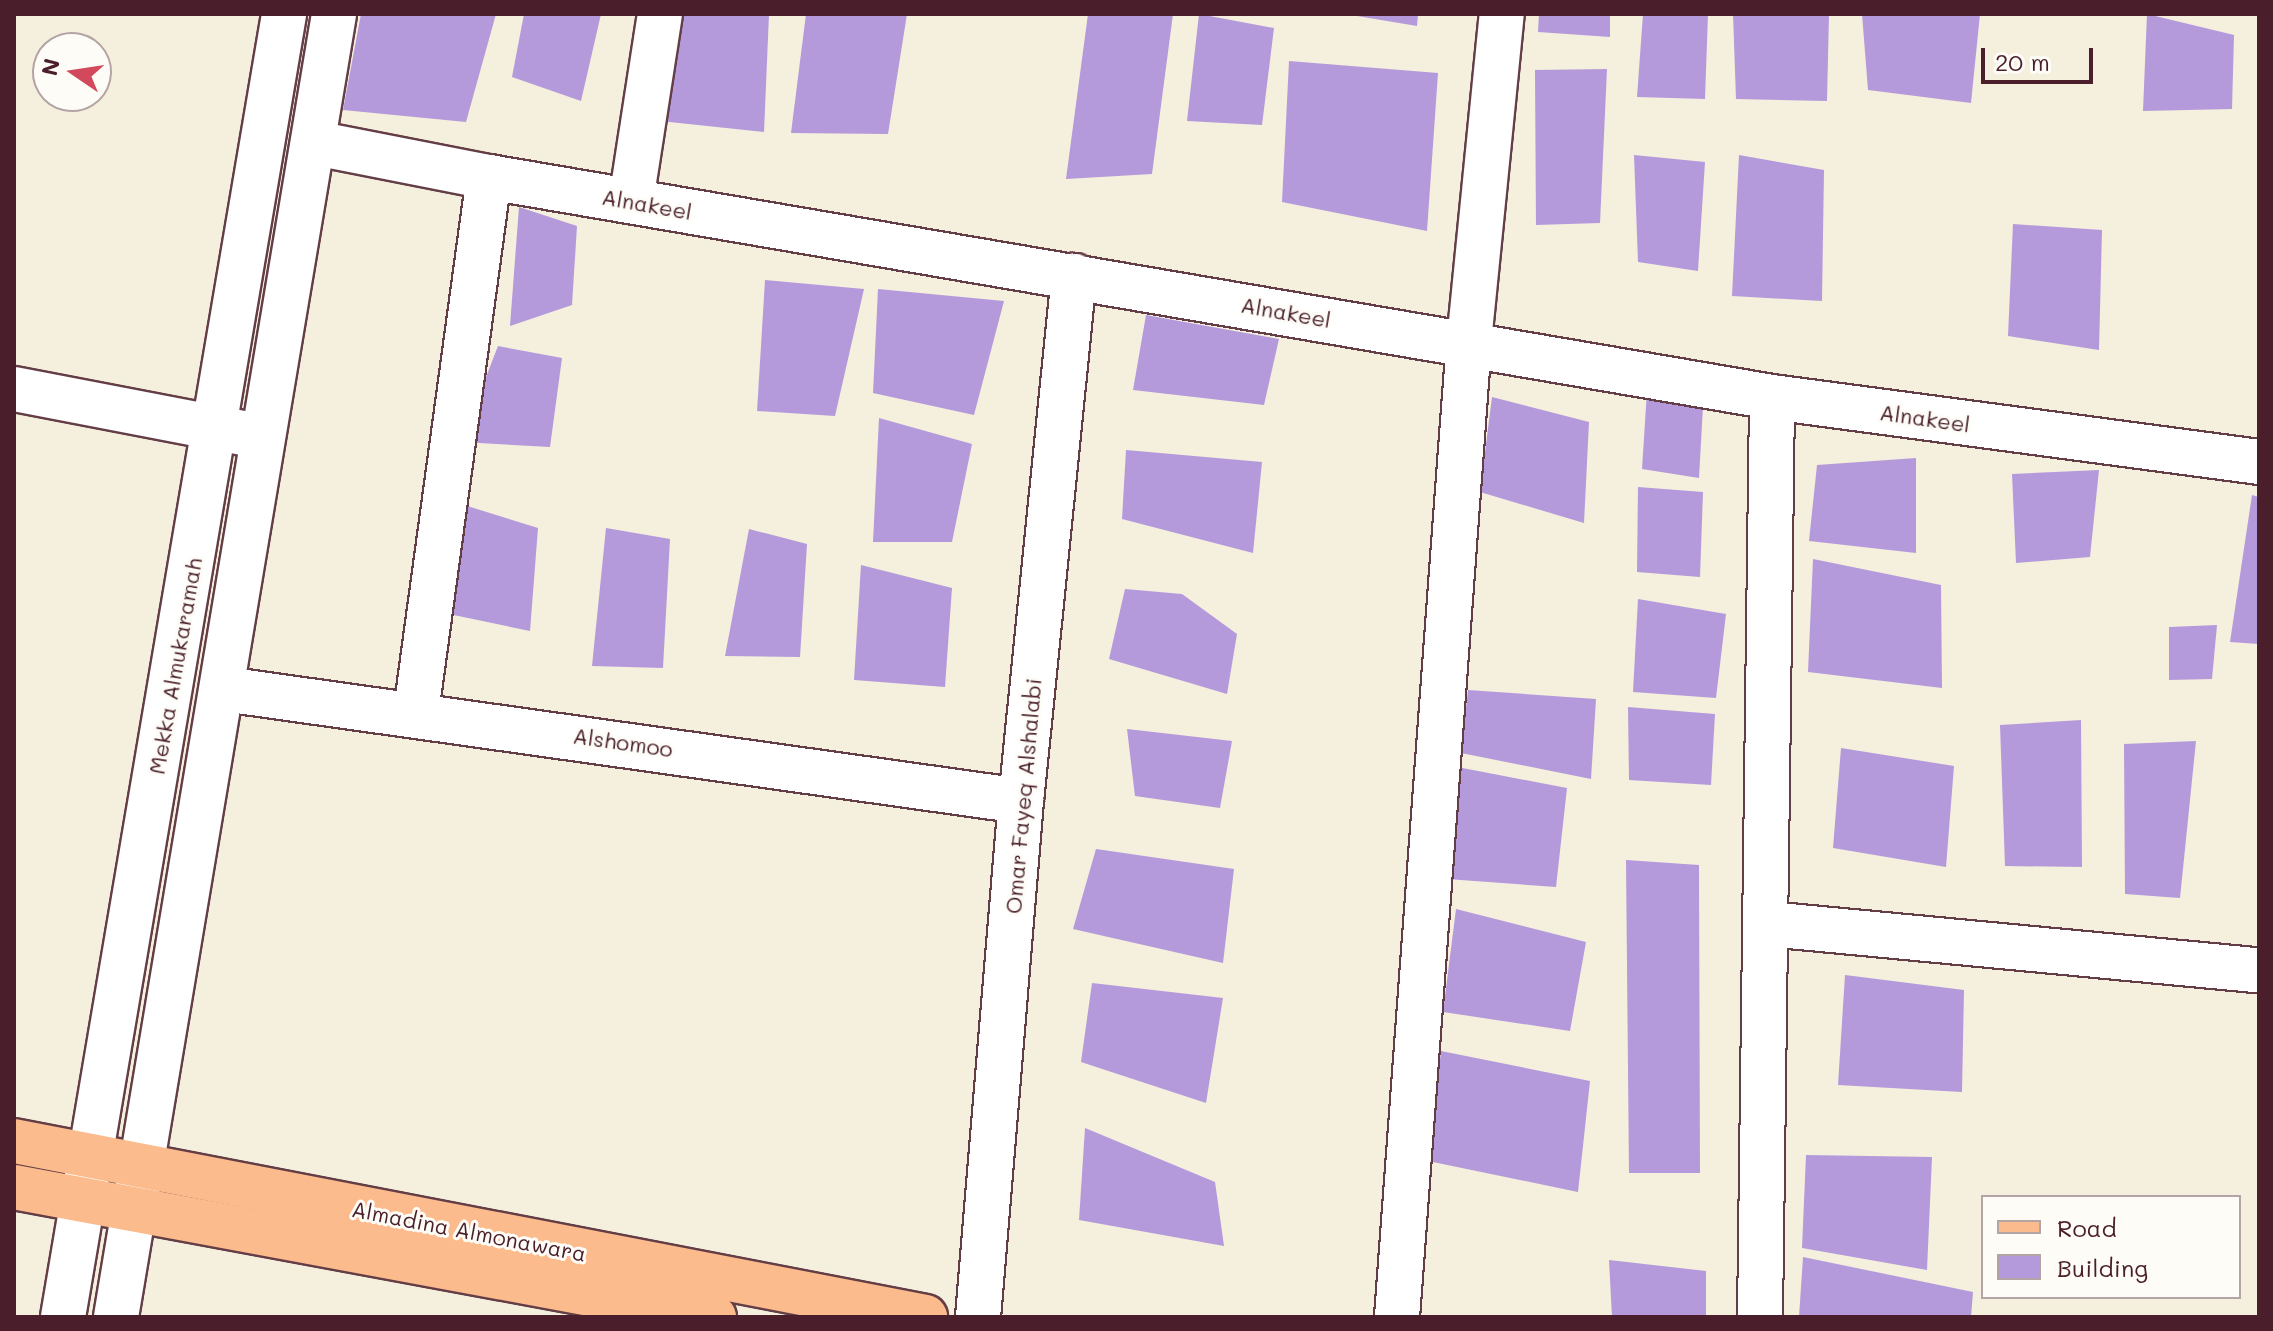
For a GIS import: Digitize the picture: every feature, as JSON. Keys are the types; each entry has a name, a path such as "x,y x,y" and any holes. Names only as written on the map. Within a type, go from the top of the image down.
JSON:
{"main road":[{"name":"Almadina Almonawara","path":"14,1141 92,1159 138,1189 925,1317"},
{"path":"14,1187 82,1200 138,1189 714,1317"}],"street":[{"name":"Mekka Almukaramah","path":"63,1317 284,14"},
{"path":"116,1317 266,438 334,14"},
{"path":"631,201 660,14"},
{"path":"1397,1317 1469,342 1502,14"},
{"name":"Alnakeel","path":"315,143 489,177 1469,342 1772,397 2259,462"},
{"path":"416,712 489,177"},
{"name":"Omar Fayeq Alshalabi","path":"978,1317 1021,801 1074,276"},
{"path":"14,389 266,438"},
{"path":"1760,1317 1768,924 1772,397"},
{"name":"Alshomoo","path":"224,689 416,712 1021,801"},
{"path":"1768,924 2259,970"}],"building":[{"path":"361,14 496,14 466,122 343,110"},
{"path":"524,14 601,14 581,101 512,77"},
{"path":"680,14 769,14 764,132 660,121"},
{"path":"806,14 907,14 888,134 791,133"},
{"path":"1088,14 1173,14 1152,174 1066,179"},
{"path":"1199,14 1274,28 1262,125 1187,121"},
{"path":"1418,14 1417,26 1357,16"},
{"path":"1539,14 1610,14 1610,37 1538,32"},
{"path":"1643,14 1708,14 1705,99 1637,97"},
{"path":"1733,14 1829,14 1827,101 1736,99"},
{"path":"1862,14 1980,14 1971,103 1868,90"},
{"path":"2147,14 2234,35 2232,109 2143,111"},
{"path":"1289,61 1438,73 1427,231 1282,202"},
{"path":"1607,69 1600,223 1536,225 1535,70"},
{"path":"1634,155 1705,162 1698,271 1638,262"},
{"path":"1739,155 1824,170 1822,301 1732,296"},
{"path":"519,207 577,226 572,305 510,326"},
{"path":"2013,224 2102,230 2099,350 2008,336"},
{"path":"765,280 864,289 835,416 757,411"},
{"path":"878,289 1004,301 974,415 873,393"},
{"path":"1146,315 1279,339 1264,405 1133,390"},
{"path":"498,346 562,358 550,447 461,442"},
{"path":"1647,391 1703,406 1699,478 1642,469"},
{"path":"1492,397 1589,422 1584,523 1480,492"},
{"path":"879,418 972,444 952,542 873,542"},
{"path":"1126,450 1262,462 1253,553 1122,519"},
{"path":"1916,458 1916,553 1809,541 1817,465"},
{"path":"2099,470 2090,557 2016,563 2012,474"},
{"path":"1638,487 1703,492 1700,577 1637,572"},
{"path":"2252,495 2259,497 2259,644 2230,642"},
{"path":"464,505 538,528 530,631 444,613"},
{"path":"606,528 670,539 663,668 592,666"},
{"path":"749,529 807,544 800,657 725,656"},
{"path":"1813,559 1941,585 1942,688 1808,672"},
{"path":"861,565 952,588 945,687 854,680"},
{"path":"1125,589 1182,594 1237,634 1227,694 1109,659"},
{"path":"1638,599 1726,614 1716,698 1633,692"},
{"path":"2217,625 2212,679 2169,680 2169,627"},
{"path":"1468,690 1596,699 1591,779 1461,753"},
{"path":"1628,707 1715,714 1711,785 1629,780"},
{"path":"2081,720 2082,867 2005,866 2000,725"},
{"path":"1127,729 1232,741 1220,808 1135,796"},
{"path":"2196,741 2180,898 2125,894 2124,744"},
{"path":"1841,748 1954,766 1946,867 1833,848"},
{"path":"1452,766 1567,788 1556,887 1447,879"},
{"path":"1096,849 1234,869 1223,963 1073,929"},
{"path":"1626,860 1699,865 1700,1173 1629,1173"},
{"path":"1456,909 1586,942 1570,1031 1443,1012"},
{"path":"1845,975 1964,990 1962,1092 1838,1085"},
{"path":"1092,983 1223,998 1206,1103 1081,1062"},
{"path":"1441,1051 1590,1081 1578,1192 1428,1161"},
{"path":"1085,1128 1215,1182 1224,1246 1079,1220"},
{"path":"1806,1155 1932,1157 1927,1270 1802,1248"},
{"path":"1803,1257 1973,1292 1971,1317 1799,1317"},
{"path":"1609,1260 1706,1271 1706,1317 1612,1317"}]}
